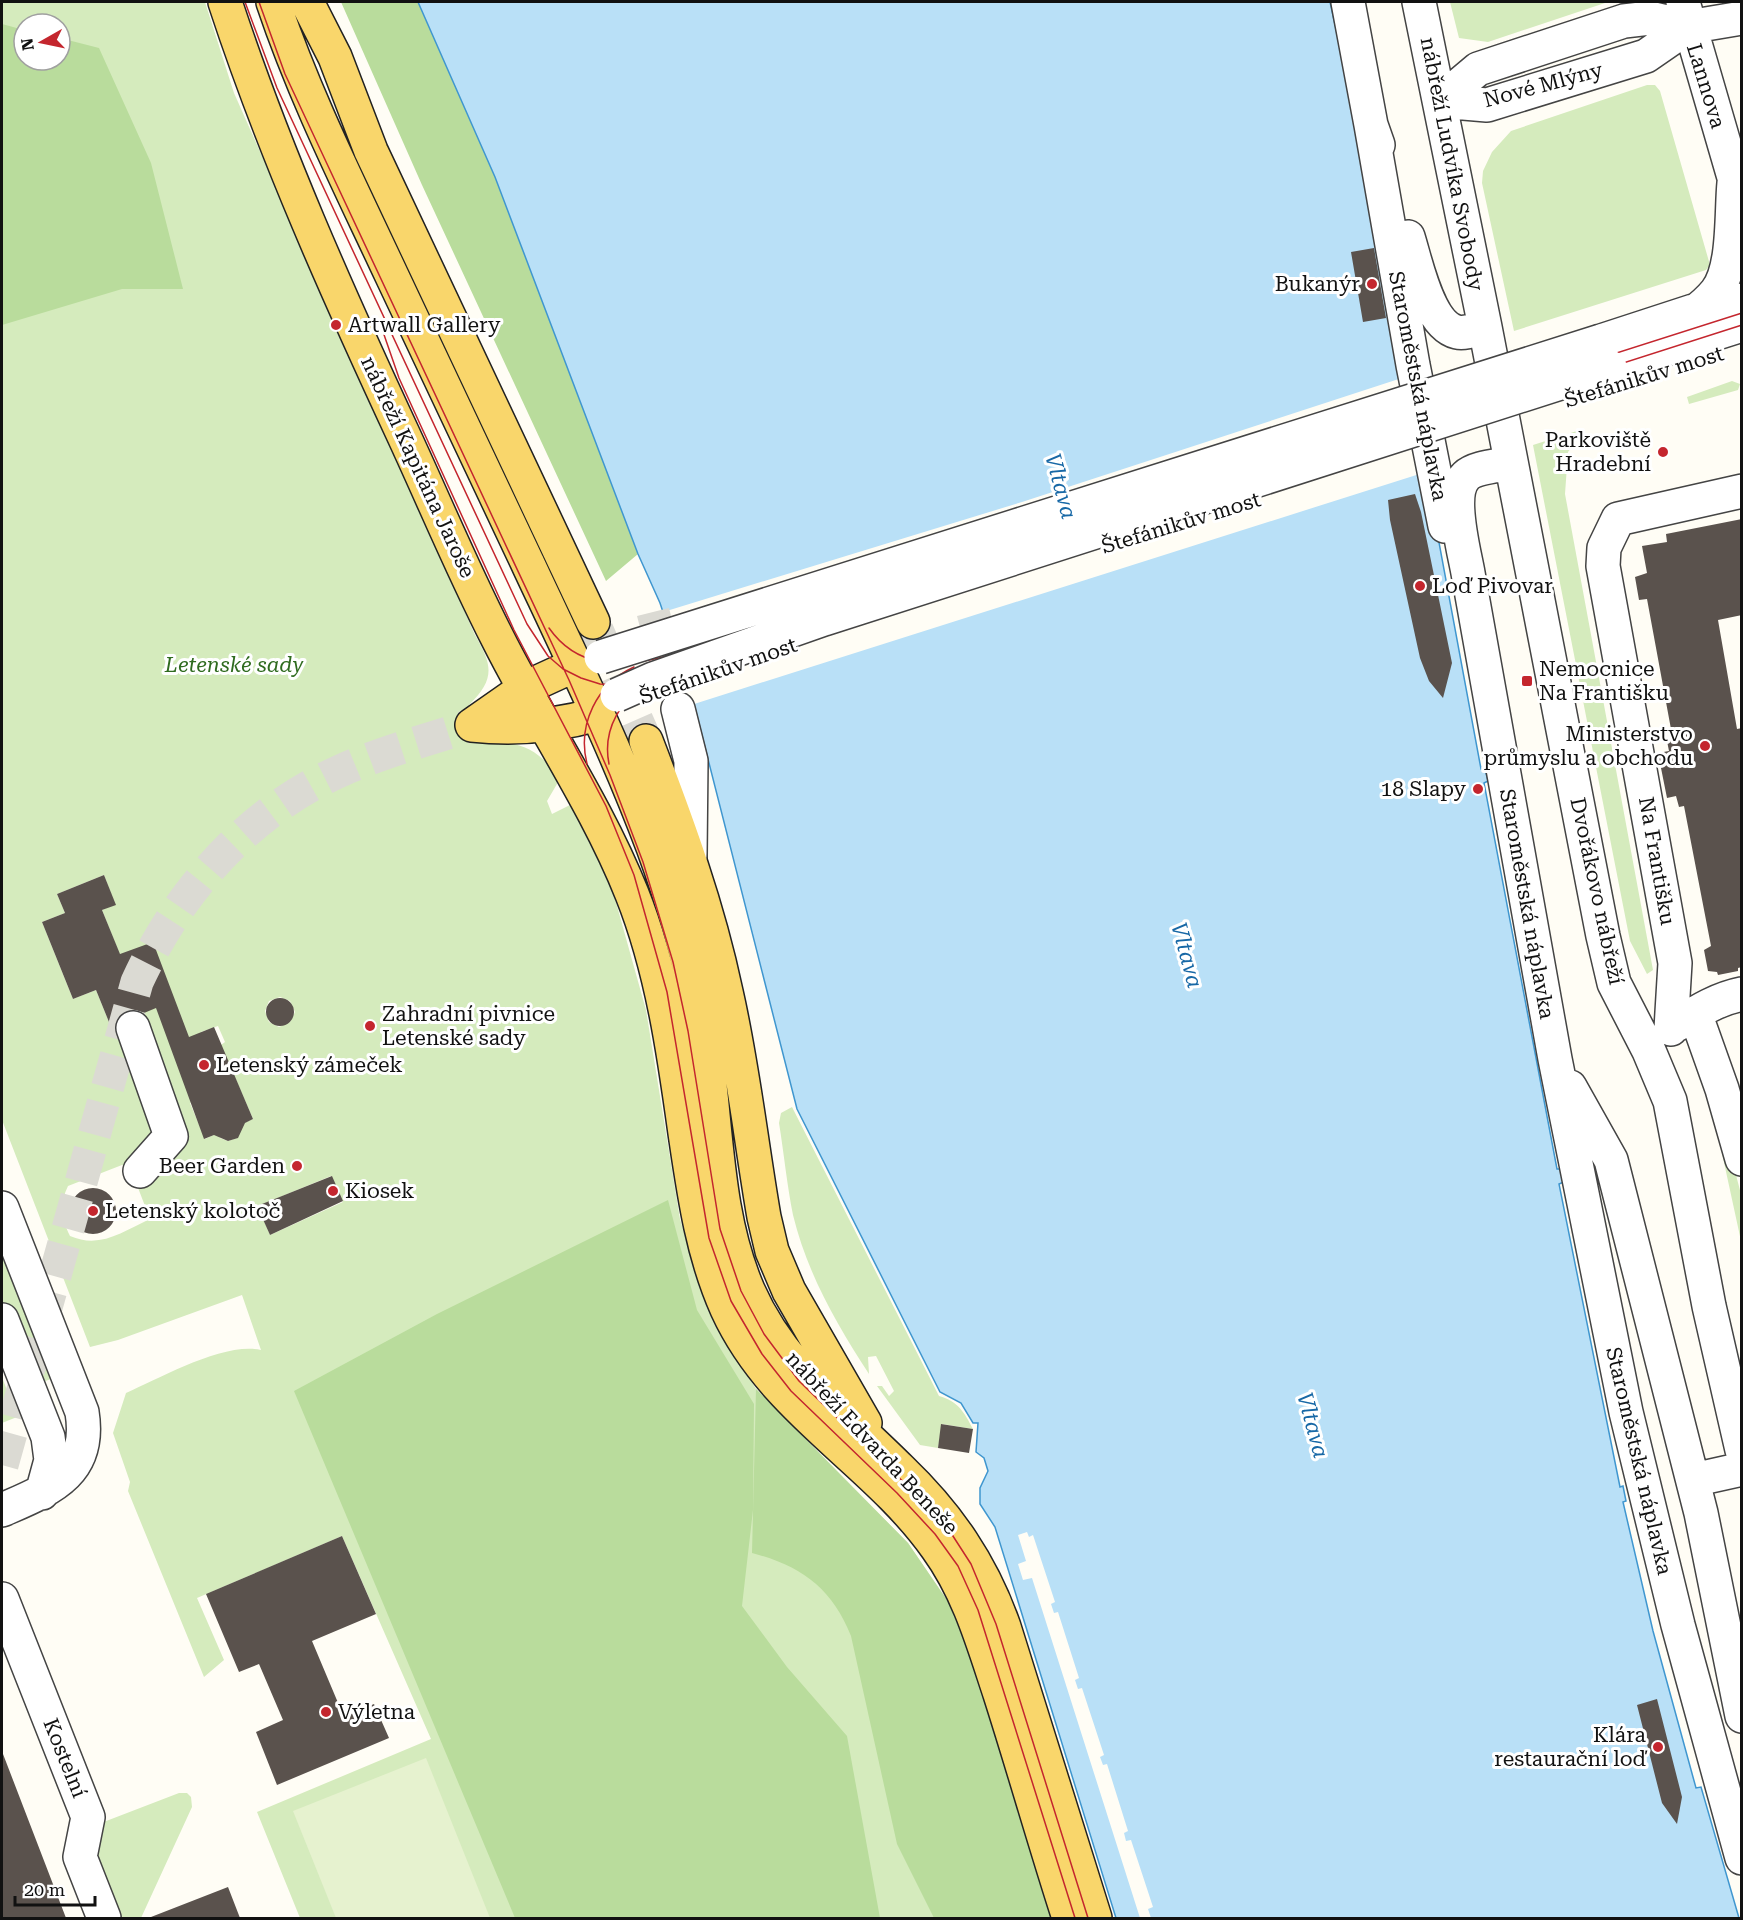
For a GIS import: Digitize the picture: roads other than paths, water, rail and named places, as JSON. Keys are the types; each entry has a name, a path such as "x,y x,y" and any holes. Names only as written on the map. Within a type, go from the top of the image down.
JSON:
{"main road":[{"name":"nábřeží Kapitána Jaroše","path":"225,2 261,107 302,207 497,639 545,725"},
{"path":"273,2 314,112 599,686"},
{"path":"307,2 335,57 371,151 593,622"},
{"path":"599,686 545,725 509,729 472,725 525,688 599,686"},
{"name":"nábřeží Edvarda Beneše","path":"599,686 660,865 685,951 706,1055 729,1237 735,1257 758,1309 792,1363 838,1412 881,1450 926,1496 958,1533 984,1576 1004,1627 1095,1918"},
{"name":"nábřeží Edvarda Beneše","path":"545,725 586,796 636,902 656,972 672,1048 701,1234 728,1310 742,1338 783,1393 905,1510 926,1533 954,1572 977,1625 1069,1918"},
{"path":"646,741 690,856 727,993 764,1217 772,1251 789,1291 881,1450"}],"street":[{"path":"1348,2 1371,125 1430,305 1442,323 1455,331 1485,327"},
{"name":"nábřeží Ludvíka Svobody","path":"1419,2 1512,463"},
{"name":"Nové Mlýny","path":"1440,101 1478,69 1624,21 1686,14 1742,18"},
{"name":"Lannova","path":"1686,14 1738,193"},
{"name":"Staroměstská náplavka","path":"1371,125 1413,365 1453,570 1479,642"},
{"path":"1608,362 1648,342 1716,292 1727,271 1738,193"},
{"name":"Štefánikův most","path":"599,686 786,647 1608,362 1693,311 1742,300"},
{"path":"1648,342 1742,313"},
{"path":"1608,362 1742,325"},
{"name":"Štefánikův most","path":"599,686 1608,362 1742,347"},
{"name":"Staroměstská náplavka","path":"1512,463 1467,475 1460,485 1456,500 1479,642 1555,1059 1644,1490 1742,1857"},
{"name":"Dvořákovo nábřeží","path":"1512,463 1603,936 1614,982 1627,1008 1671,1031"},
{"name":"Na Františku","path":"1742,491 1618,519 1604,548 1603,566 1675,963 1671,1031 1722,1089 1742,1159"},
{"path":"678,709 691,761 690,856"},
{"path":"1742,994 1728,997 1671,1031 1672,1108 1709,1306 1742,1450"},
{"path":"133,1028 171,1136 140,1171"},
{"name":"Staroměstská náplavka","path":"1555,1059 1611,1160 1693,1480 1742,1716"},
{"path":"2,1208 82,1412 84,1426 84,1440 73,1466 65,1477 42,1492 2,1510"},
{"path":"2,1320 48,1437 51,1460 42,1492"},
{"path":"1693,1480 1742,1469"},
{"name":"Kostelní","path":"2,1599 88,1818 80,1857 104,1918"}],"water":[{"name":"Vltava","path":"418,2 1330,2 1382,235 1481,769 1485,769 1488,781 1484,783 1557,1169 1562,1169 1564,1182 1559,1184 1620,1487 1623,1486 1626,1501 1623,1502 1653,1631 1696,1788 1701,1787 1739,1918 1116,1918 995,1527 980,1504 980,1488 988,1471 984,1458 976,1452 978,1423 973,1423 961,1403 940,1392 797,1109 695,708 660,603 638,554 495,177"}],"tunnel":[{"path":"653,612 678,709"},
{"path":"597,630 646,741"},
{"path":"2,1465 137,982 173,917 195,887 245,833 274,809 305,789 371,758 472,725"}],"tram line":[{"path":"245,2 277,88 527,624 548,656 563,669 600,684 618,685 653,679 824,619 1742,325"},
{"path":"259,2 285,74 569,680 610,775 643,862 673,962 688,1031 720,1229 741,1291 764,1334 799,1381 922,1500 951,1533 971,1564 996,1624 1088,1918"},
{"path":"549,628 572,651 600,662 631,663 663,657 1742,313"},
{"path":"381,326 399,378 514,630 606,806 634,875 667,992 709,1238 731,1301 762,1354 791,1391 897,1493 935,1534 958,1566 978,1610 1075,1918"},
{"path":"587,764 585,734 593,707 610,684 621,674 634,667"},
{"path":"609,764 608,739 616,716 631,697 651,682"}],"place":[{"name":"Bukanýr","path":"1372,284"},
{"name":"Artwall Gallery","path":"336,325"},
{"name":"Parkoviště Hradební","path":"1663,452"},
{"name":"Loď Pivovar","path":"1420,586"},
{"name":"Nemocnice Na Františku","path":"1527,681"},
{"name":"Ministerstvo průmyslu a obchodu","path":"1705,746"},
{"name":"18 Slapy","path":"1478,789"},
{"name":"Zahradní pivnice Letenské sady","path":"370,1026"},
{"name":"Letenský zámeček","path":"204,1065"},
{"name":"Beer Garden","path":"297,1166"},
{"name":"Kiosek","path":"333,1191"},
{"name":"Letenský kolotoč","path":"93,1211"},
{"name":"Výletna","path":"326,1712"},
{"name":"Klára restaurační loď","path":"1658,1747"}],"park label":[{"name":"Letenské sady","path":"234,665"}]}
